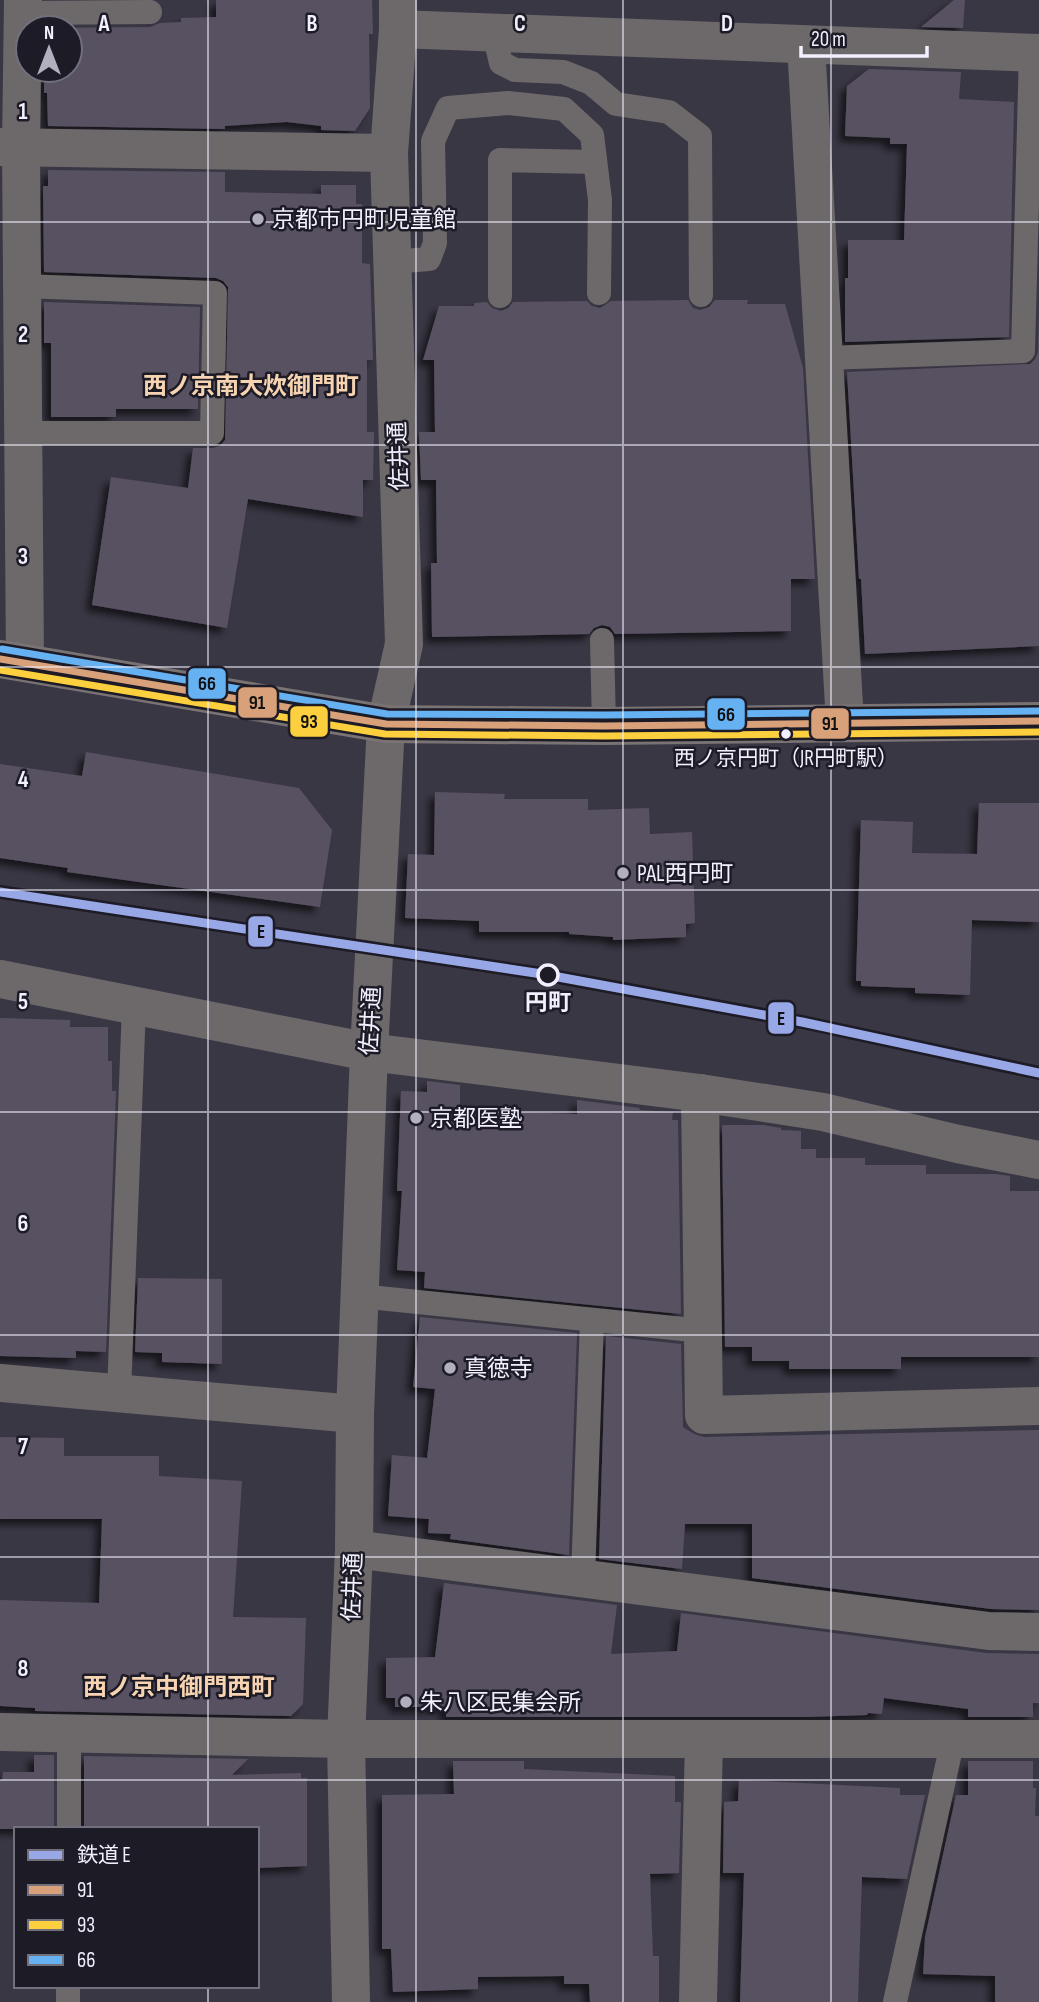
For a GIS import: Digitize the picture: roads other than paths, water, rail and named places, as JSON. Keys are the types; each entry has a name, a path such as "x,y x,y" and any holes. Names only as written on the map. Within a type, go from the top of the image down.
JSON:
{"main road":[{"path":"12,661 386,724 604,726 1039,721"}],"street":[{"path":"12,661 23,433 22,286 10,148 23,7"},
{"path":"398,15 494,33 1035,52"},
{"name":"佐井通","path":"351,2002 346,1740 354,1549 359,1296 386,724 404,644 389,153 398,15"},
{"path":"806,45 845,723"},
{"path":"10,148 389,153"},
{"path":"0,979 369,1052 700,1093 823,1112 1039,1160"},
{"path":"700,1093 704,1415 1039,1406"},
{"path":"0,1383 355,1414"},
{"path":"354,1549 989,1631 1039,1632"},
{"path":"0,1732 346,1740 1039,1739"},
{"path":"698,2002 704,1740"}],"lane":[{"path":"23,7 150,12"},
{"path":"494,33 501,63 515,70 562,72 591,83 616,104 669,111 700,136 701,295"},
{"path":"825,358 1023,351 1035,52"},
{"path":"392,262 429,259 435,243 433,141 448,108 508,103 564,109 592,135 600,200 599,293"},
{"path":"592,135 616,104"},
{"path":"500,296 500,160 595,162"},
{"path":"22,286 215,293 212,433 23,433"},
{"path":"602,640 604,726"},
{"path":"119,1394 134,1006"},
{"path":"359,1296 703,1331"},
{"path":"583,1578 592,1320"},
{"path":"69,1735 69,1827"},
{"path":"895,2002 953,1740"}],"rail line":[{"name":"E","path":"0,892 542,974 802,1022 1039,1073"}],"place":[{"name":"京都市円町児童館","path":"258,219"},
{"name":"西ノ京円町（JR円町駅）","path":"786,734"},
{"name":"PAL西円町","path":"623,873"},
{"name":"円町","path":"548,975"},
{"name":"京都医塾","path":"416,1118"},
{"name":"真徳寺","path":"450,1368"},
{"name":"朱八区民集会所","path":"406,1702"}],"district":[{"name":"西ノ京南大炊御門町","path":"251,386"},
{"name":"西ノ京中御門西町","path":"179,1687"}]}
